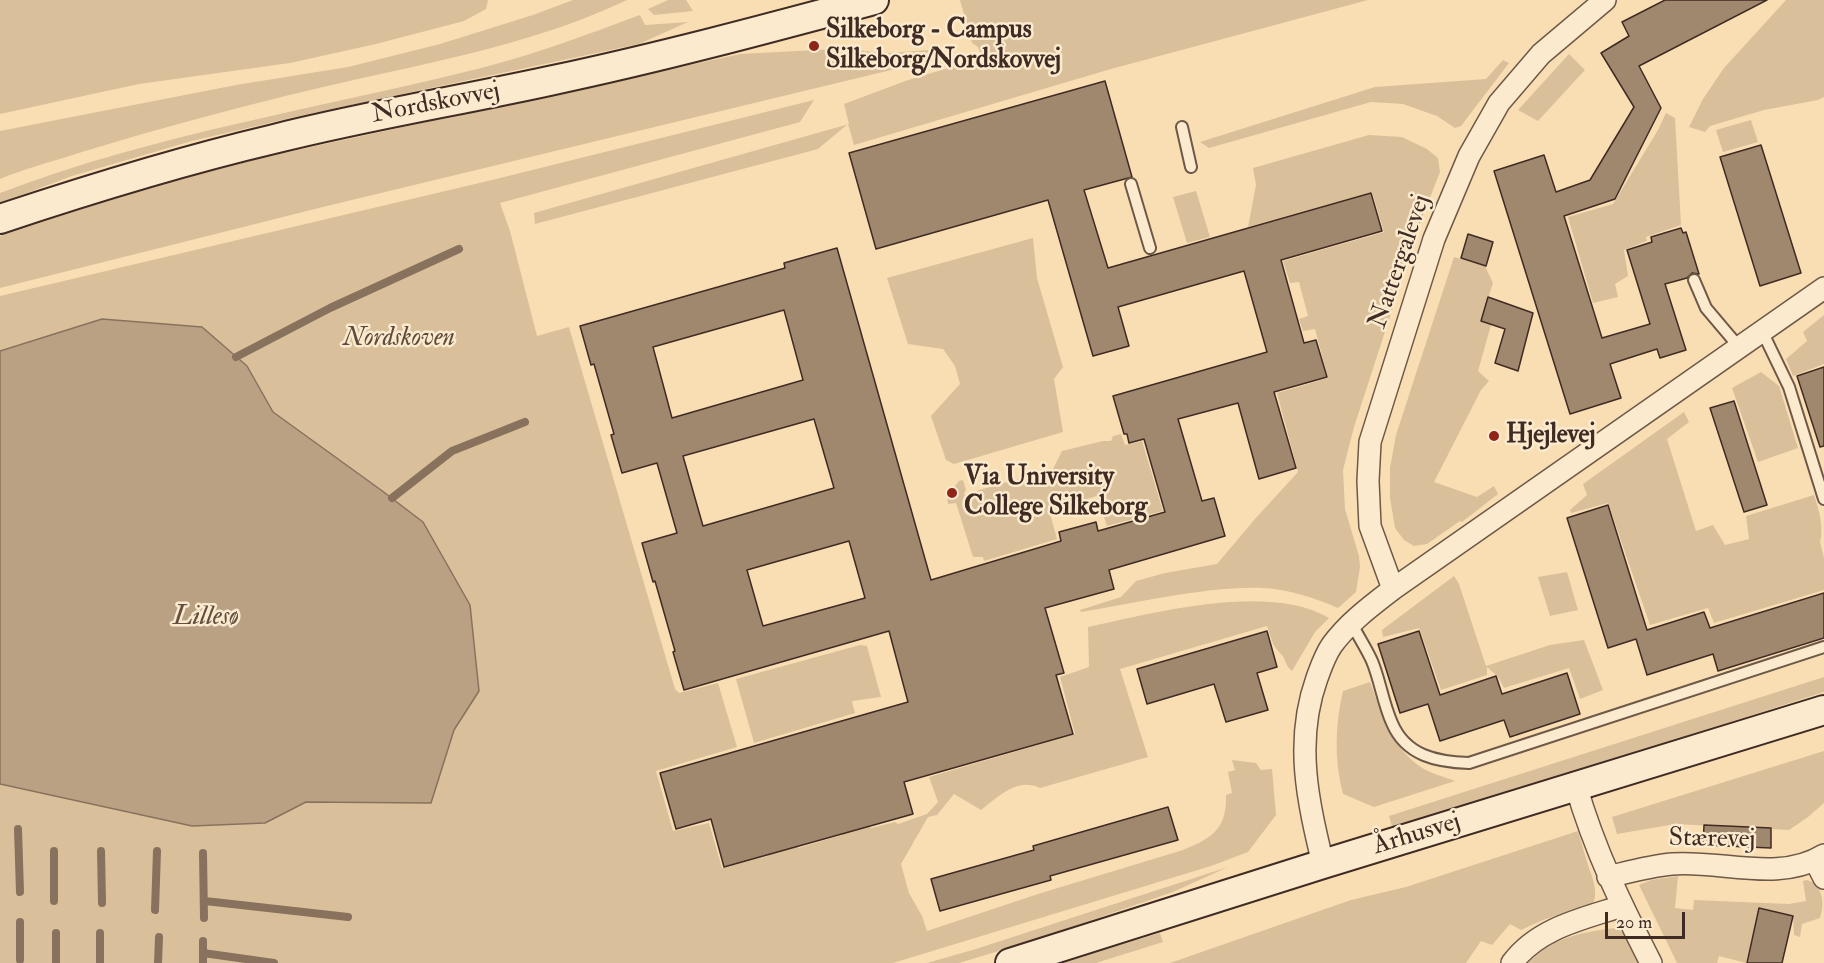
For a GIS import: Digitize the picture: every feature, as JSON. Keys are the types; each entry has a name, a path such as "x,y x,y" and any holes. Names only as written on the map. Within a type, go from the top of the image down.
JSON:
{"street":[{"name":"Nordskovvej","path":"0,219 139,174 265,141 550,81 735,37 874,0"},
{"name":"Nattergalevej","path":"1393,589 1370,526 1368,481 1370,442 1434,239 1469,156 1499,103 1541,54 1605,0"},
{"path":"1323,864 1304,764 1305,719 1321,665 1331,646 1352,624 1393,589 1824,288"},
{"name":"Århusvej","path":"1010,963 1824,710"},
{"path":"1576,786 1608,877 1652,963"},
{"name":"Stærevej","path":"1608,877 1674,864 1753,869 1821,864"},
{"path":"1512,963 1519,953 1540,936 1565,924 1622,906"}],"lane":[{"path":"1182,127 1191,167"},
{"path":"1131,184 1150,248"},
{"path":"1694,280 1706,308 1740,347"},
{"path":"1762,331 1789,387 1824,499"},
{"path":"1352,624 1372,662 1392,724 1402,739 1419,754 1443,763 1469,763 1824,647"}],"green space":[{"path":"0,0 488,0 486,9 464,21 376,44 290,63 139,84 0,114"},
{"path":"573,0 627,0 562,26 495,47 219,113 116,142 0,179 0,131 236,85 348,67 440,44"},
{"path":"668,0 686,0 693,11 654,15 648,9"},
{"path":"960,0 1368,0 1111,69 854,145 844,104 908,80 982,58 978,47 972,43"},
{"path":"1786,0 1824,0 1824,97 1764,110 1710,126 1705,132 1689,127 1703,99 1724,68"},
{"path":"640,15 645,25 688,22 639,44 192,141 72,176 0,203 0,193 119,154 241,123 485,67"},
{"path":"835,49 889,53 942,49 945,57 327,206 0,288 0,236 145,188 265,157 740,54"},
{"path":"1569,54 1585,70 1538,121 1518,110"},
{"path":"1503,60 1509,63 1461,126 1455,128 1437,116 1403,104 1371,102 1209,148 1200,142 1375,87 1486,79"},
{"name":"Nordskoven","path":"814,100 800,122 500,203 510,231 537,336 569,327 675,689 679,693 718,683 737,747 656,771 673,831 709,823 722,868 768,856 755,810 783,802 798,848 842,835 843,831 868,825 871,828 895,822 898,824 927,814 938,802 929,777 1075,734 1060,677 1089,667 1088,627 1210,604 1244,601 1275,602 1304,607 1329,618 1315,632 1292,671 1273,644 1267,626 1120,669 1148,757 1040,788 1032,785 1016,787 1001,794 981,810 954,794 937,815 928,817 901,864 909,893 922,916 927,931 1183,850 1202,841 1216,831 1224,816 1226,795 1232,793 1228,772 1235,770 1232,760 1256,763 1261,770 1272,769 1276,815 1248,852 1211,866 893,963 0,963 0,784 192,826 265,823 306,802 430,803 454,730 479,691 423,522 272,412 247,366 0,351 0,296 492,180"},
{"path":"1666,113 1675,118 1681,225 1646,237 1647,241 1624,250 1628,276 1615,284 1618,297 1593,303 1568,217 1613,204"},
{"path":"1751,120 1758,142 1723,152 1716,130"},
{"path":"847,124 818,149 535,224 534,213"},
{"path":"1369,135 1402,137 1427,149 1438,158 1440,172 1422,218 1354,427 1343,470 1345,509 1359,556 1360,567 1356,592 1338,608 1292,592 1241,588 1195,592 1081,612 1080,610 1121,597 1136,581 1165,573 1217,564 1298,472 1277,393 1328,378 1315,329 1303,331 1299,319 1308,316 1299,282 1290,283 1283,261 1384,232 1372,192 1248,227 1256,185 1253,168"},
{"path":"1196,191 1210,237 1187,243 1173,197"},
{"path":"1033,238 1037,278 1063,367 1054,379 1063,432 954,464 946,460 931,416 960,384 955,366 943,349 908,344 887,278"},
{"path":"1454,257 1485,266 1493,283 1481,320 1491,325 1478,371 1489,381 1481,390 1434,482 1477,497 1494,486 1498,494 1462,522 1460,521 1427,544 1414,546 1404,540 1395,528 1390,498 1390,468 1396,435"},
{"path":"1824,315 1824,364 1793,376 1786,359 1807,341 1803,332"},
{"path":"1761,372 1779,386 1798,448 1758,462 1732,388"},
{"path":"1684,412 1689,422 1667,439 1696,531 1713,525 1725,545 1749,539 1746,516 1814,495 1821,524 1820,542 1824,558 1824,590 1714,623 1708,608 1650,625 1608,503 1571,513 1570,510 1587,495 1583,484"},
{"path":"1121,434 1125,445 1142,441 1163,511 1107,526 1097,496 1049,510 1057,539 984,561 983,557 973,557 956,503 948,504 947,496 959,481 963,480 966,490 964,493 969,505 972,504 969,493 1053,469 1062,451 1111,441 1113,436"},
{"path":"1567,572 1578,610 1550,616 1538,577"},
{"path":"1454,576 1459,584 1486,666 1550,645 1584,640 1603,690 1580,699 1569,668 1504,688 1498,677 1487,667 1487,675 1441,690 1419,628 1383,637 1382,630"},
{"path":"860,645 867,646 881,697 852,701 855,713 754,743 736,679"},
{"path":"1824,677 1824,692 1393,830 1389,816"},
{"path":"1370,682 1390,731 1403,751 1424,769 1455,781 1374,807 1343,794 1338,768 1337,742 1338,717 1343,691"},
{"path":"1824,751 1824,803 1789,830 1675,824 1617,834 1612,817"},
{"path":"1578,831 1595,889 1594,902 1584,909 1575,909 1521,930 1510,924 1492,945 1481,941 1466,963 1170,963 1351,900 1406,887"},
{"path":"1228,867 1173,892 1022,944 959,963 927,963 976,949"},
{"path":"1678,876 1675,908 1693,910 1694,900 1789,904 1806,901 1803,881 1807,880 1817,884 1821,893 1820,918 1802,924 1800,937 1794,935 1793,916 1759,907 1746,963 1719,956 1717,963 1677,963 1639,885 1651,880"},
{"path":"1617,928 1626,936 1640,963 1528,963 1547,947 1569,937"},
{"path":"1160,933 1163,942 1096,963 1061,963"}],"water":[{"name":"Lillesø","path":"102,319 202,327 247,366 273,412 423,522 470,605 479,691 454,730 431,803 306,802 265,823 192,826 0,784 0,351"}],"building":[{"path":"1665,0 1767,0 1639,66 1661,108 1615,199 1564,216 1602,338 1650,324 1627,250 1652,242 1651,237 1681,228 1683,233 1686,232 1699,274 1692,273 1687,278 1665,284 1686,350 1660,358 1657,349 1610,364 1621,398 1570,414 1494,171 1544,155 1556,192 1590,180 1634,107 1601,53 1629,36 1622,22"},
{"path":"1105,81 1132,177 1084,190 1108,268 1371,193 1382,231 1281,260 1304,343 1316,340 1327,377 1274,392 1296,468 1259,479 1238,403 1178,419 1202,501 1214,498 1225,536 1109,570 1114,589 1045,608 1064,673 1056,675 1073,734 904,782 913,814 724,867 711,819 676,829 660,773 908,702 889,631 684,690 655,581 653,582 642,543 677,533 657,463 622,473 611,435 614,434 594,364 591,365 580,326 785,268 784,263 837,248 931,580 1061,541 1059,532 1096,522 1098,531 1165,512 1144,439 1129,443 1127,434 1124,434 1113,396 1267,352 1244,271 1118,307 1129,346 1093,356 1048,200 876,249 849,153","holes":["784,310 803,380 672,418 653,347","814,419 834,488 703,526 683,456","849,541 865,598 763,626 747,570"]},
{"path":"1761,145 1801,273 1760,286 1720,157"},
{"path":"1468,234 1493,242 1486,266 1461,258"},
{"path":"1488,297 1533,313 1518,371 1495,363 1505,329 1481,321"},
{"path":"1824,367 1824,446 1820,447 1797,376"},
{"path":"1734,401 1767,505 1744,512 1710,408"},
{"path":"1608,505 1647,630 1704,612 1710,628 1824,593 1824,638 1718,671 1713,654 1647,675 1636,639 1608,648 1567,518"},
{"path":"1267,631 1277,667 1257,673 1268,710 1226,722 1214,684 1147,704 1137,669"},
{"path":"1419,631 1440,695 1496,676 1502,694 1567,673 1580,714 1510,737 1504,720 1440,741 1428,704 1400,713 1378,644"},
{"path":"1168,807 1178,840 1050,876 1051,880 940,911 931,879 1034,850 1033,846"},
{"path":"1704,825 1771,828 1771,848 1703,845"},
{"path":"1759,908 1793,916 1782,963 1747,963"}],"waterway":[{"path":"236,357 330,308 459,249"},
{"path":"392,498 452,451 525,422"},
{"path":"18,829 20,892"},
{"path":"54,851 54,901"},
{"path":"101,851 102,903"},
{"path":"155,910 157,851"},
{"path":"203,853 204,918"},
{"path":"205,901 348,917"},
{"path":"20,922 20,960"},
{"path":"56,933 56,963"},
{"path":"100,933 100,963"},
{"path":"158,963 159,937"},
{"path":"203,941 203,963"},
{"path":"203,953 274,963"}],"place":[{"name":"Silkeborg - Campus Silkeborg/Nordskovvej","path":"814,46"},
{"name":"Hjejlevej","path":"1494,436"},
{"name":"Via University College Silkeborg","path":"952,493"}]}
